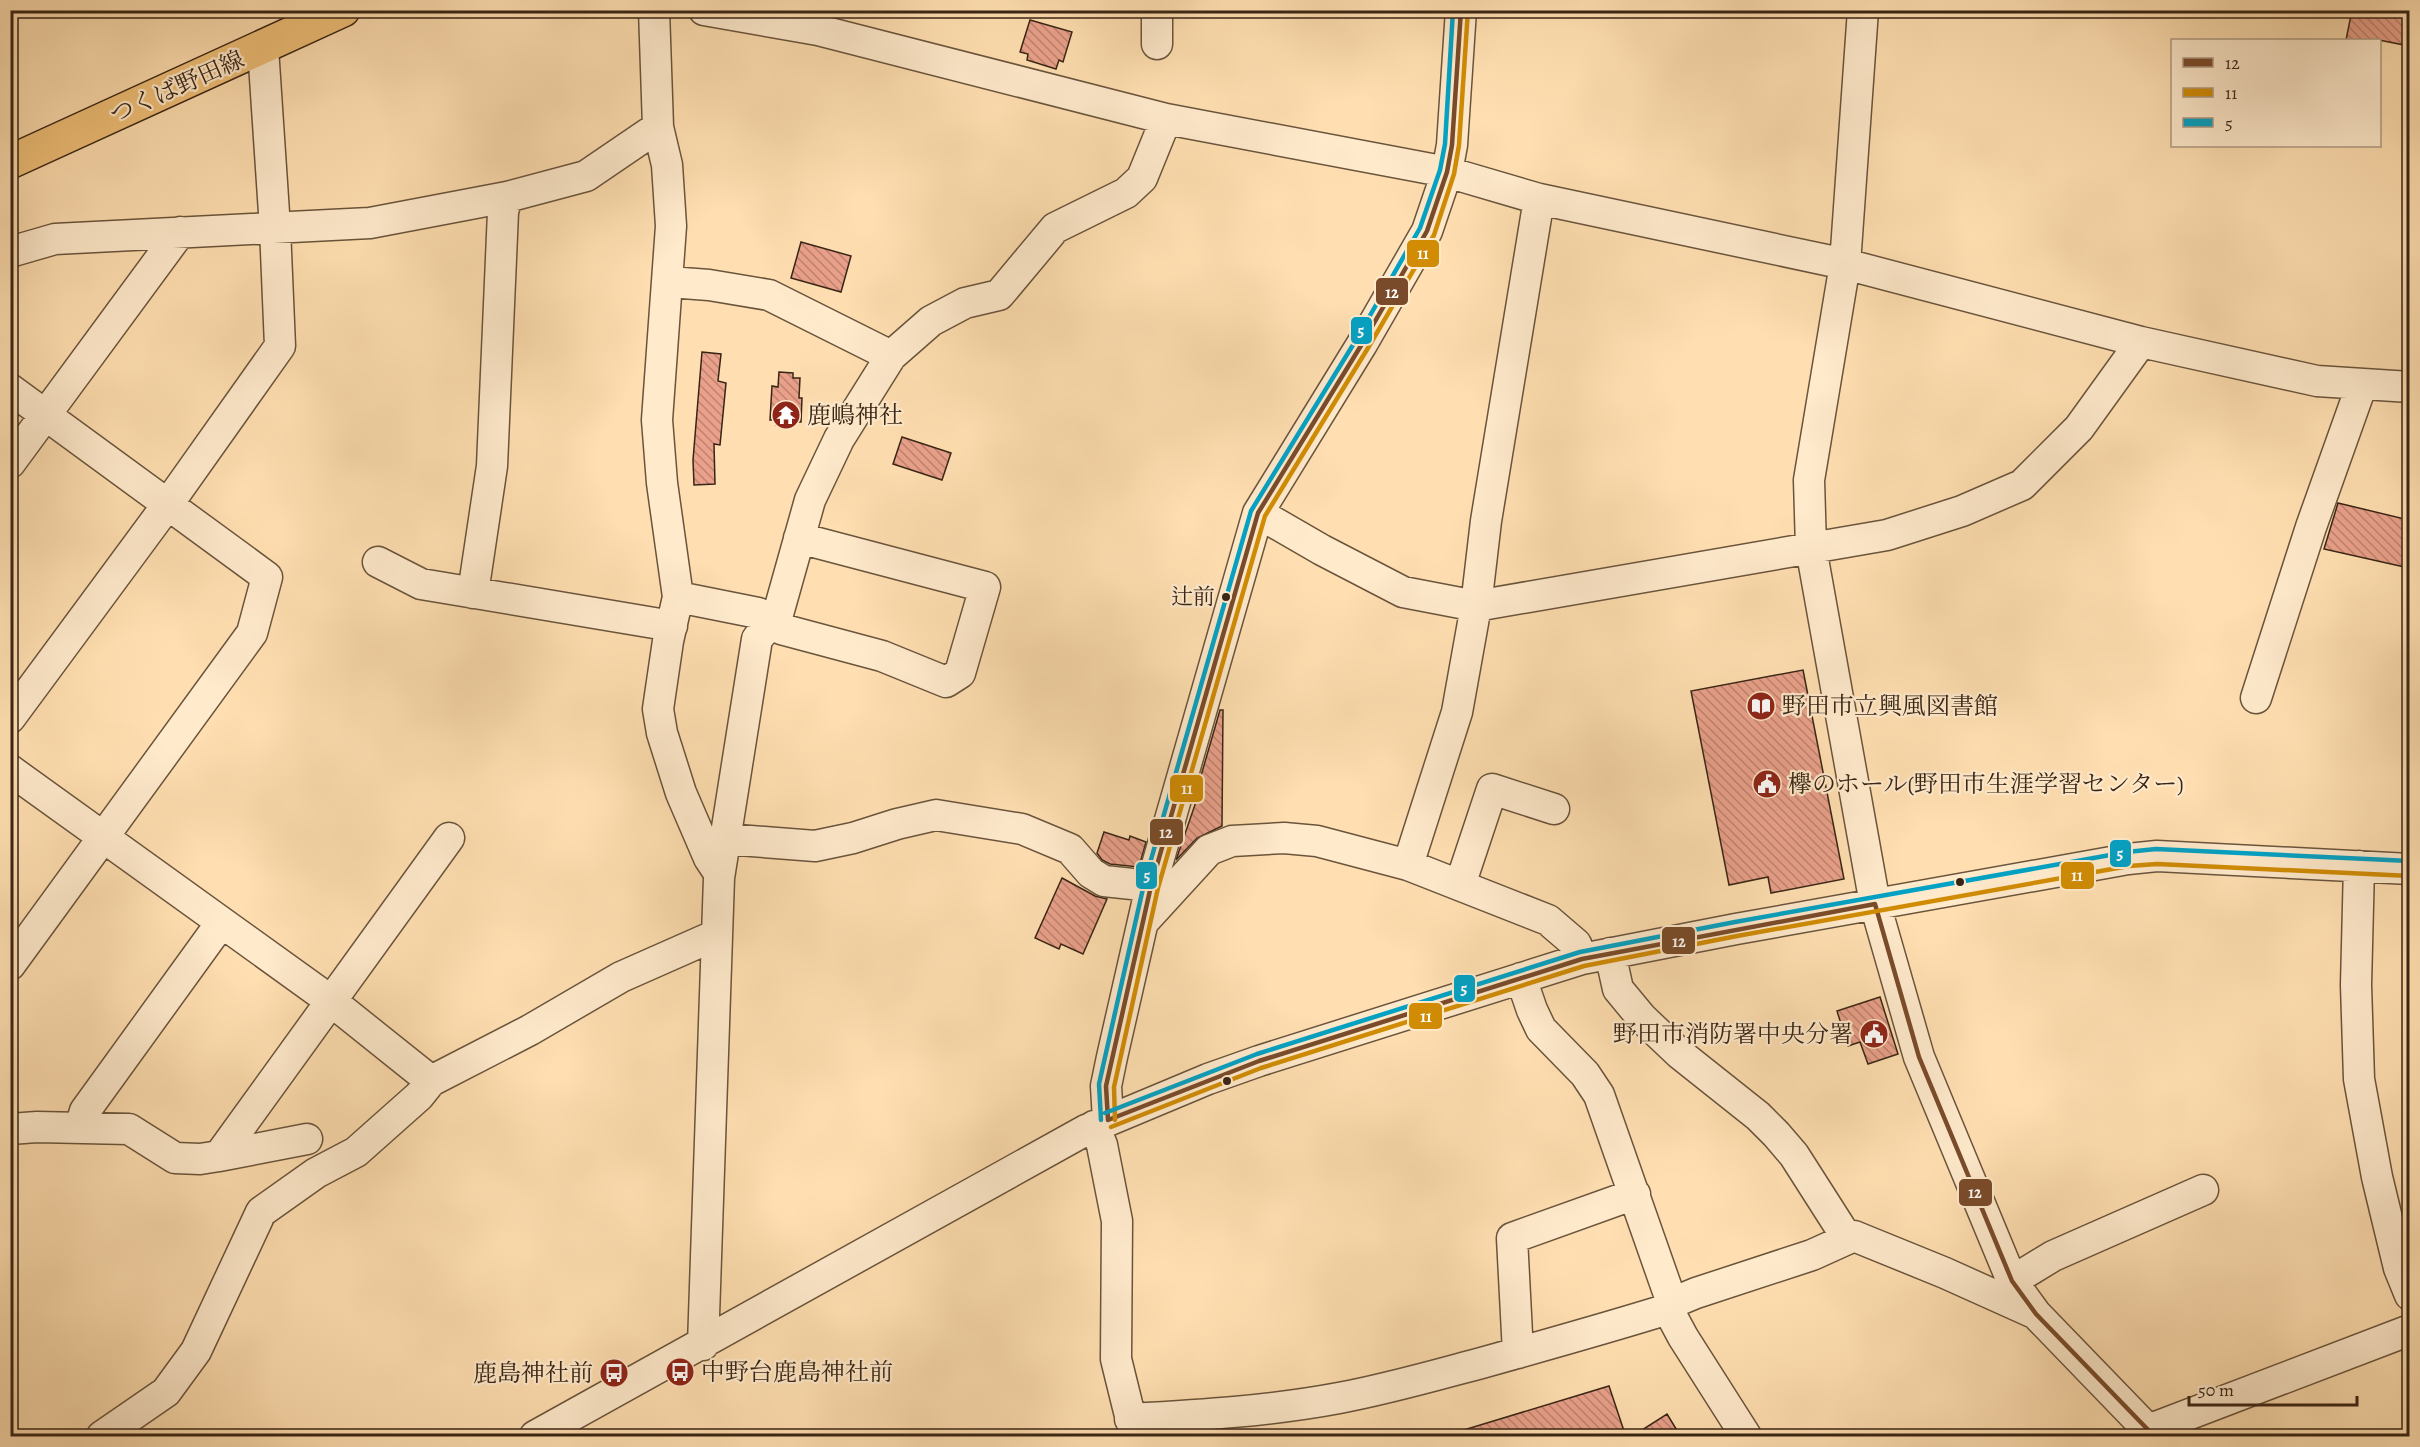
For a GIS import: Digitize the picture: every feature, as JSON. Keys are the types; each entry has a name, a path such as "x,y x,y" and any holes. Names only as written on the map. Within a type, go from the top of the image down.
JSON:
{"main road":[{"name":"つくば野田線","path":"10,162 343,10"}],"street":[{"path":"654,10 658,127 667,165 671,226 669,282 657,420 662,483 678,597 668,641 658,709 662,734 681,793 709,858 719,873"},
{"path":"1157,10 1157,44"},
{"path":"1461,10 1452,145 1447,172 1427,231 1362,344 1258,513 1151,886 1108,1076 1101,1123 1102,1145 1117,1221 1116,1359 1133,1428 1339,1398 1419,1380 1518,1353 1670,1306 1696,1293 1812,1255 1854,1236 1945,1273 2036,1314"},
{"path":"1863,10 1845,264 1809,480 1811,548 1875,904 1919,1057 2012,1281 2036,1314 2150,1434 2409,1330"},
{"path":"711,11 818,30 1166,119 1447,172 1539,199 1845,264 2141,342 2317,381 2409,387"},
{"path":"10,718 168,504 280,346 263,48"},
{"path":"703,1345 719,873 757,639 778,614 810,500 839,439 891,356 931,321 965,303 999,295 1055,228 1126,193 1142,178 1166,119"},
{"path":"10,252 55,239 370,223 507,197 586,176 658,127"},
{"path":"473,592 492,466 503,212 507,197"},
{"path":"1408,865 1457,711 1476,606 1486,521 1539,199"},
{"path":"10,463 180,232"},
{"path":"669,282 709,285 769,295 891,356"},
{"path":"1258,513 1322,550 1403,592 1476,606 1887,535 1962,511 2022,485 2079,428 2141,342"},
{"path":"2256,698 2311,527 2362,384"},
{"path":"10,389 267,576 252,633 10,965"},
{"path":"678,597 758,614 770,625 781,629 882,656 946,682 960,673 985,587 799,538"},
{"path":"378,562 421,584 672,626"},
{"path":"10,770 331,1001 431,1081"},
{"path":"1460,885 1492,789 1554,809"},
{"path":"725,839 815,846 936,815 1022,829 1070,849 1091,873 1104,881 1151,886"},
{"path":"219,1156 449,838"},
{"path":"1143,922 1209,850 1232,841 1284,838 1317,841 1408,865 1548,920 1576,945 1596,956 1618,989 1642,1018 1680,1054 1758,1116 1776,1134 1794,1155 1847,1238"},
{"path":"535,1437 703,1345 826,1273 1101,1123 1259,1061 1521,978 1596,956 1875,904 2147,857 2409,869"},
{"path":"2359,866 2356,985 2359,1079 2377,1178 2399,1268 2409,1295"},
{"path":"80,1128 85,1111 221,923"},
{"path":"102,1437 166,1392 196,1351 261,1212 316,1173 356,1152 419,1096 431,1081 530,1030 621,977 716,936"},
{"path":"1521,978 1541,1029 1585,1074 1599,1095 1635,1194 1670,1306 1683,1336 1746,1437"},
{"path":"10,1129 129,1129 175,1158 200,1159 307,1139"},
{"path":"2012,1281 2053,1256 2203,1190"},
{"path":"1518,1353 1512,1238 1635,1194"}],"building":[{"path":"2352,10 2409,10 2409,46 2381,39 2346,39"},
{"path":"1030,20 1072,32 1063,62 1059,60 1056,69 1027,60 1028,54 1020,52"},
{"path":"801,242 851,256 841,292 791,278"},
{"path":"702,352 721,354 718,381 726,383 720,445 714,444 715,484 694,485 693,460"},
{"path":"779,372 793,373 793,378 800,378 801,422 793,422 793,426 776,425 776,420 770,420 772,386 778,387"},
{"path":"902,437 951,453 942,480 893,464"},
{"path":"2338,503 2409,520 2409,568 2324,549"},
{"name":"欅のホール(野田市生涯学習センター)","path":"1803,670 1844,879 1771,893 1768,877 1729,885 1691,691"},
{"path":"1220,710 1223,710 1222,826 1197,838 1176,860 1199,793 1196,793"},
{"path":"1104,832 1129,840 1130,836 1146,842 1139,867 1110,864 1102,860 1097,853"},
{"path":"1062,878 1095,896 1107,899 1083,954 1061,944 1059,949 1035,938"},
{"path":"1880,997 1898,1054 1868,1064 1860,1042 1848,1046 1837,1011"},
{"path":"1609,1386 1626,1437 1458,1437 1457,1432"},
{"path":"1667,1414 1681,1437 1631,1437"}],"transit line":[{"name":"5","path":"1101,1120 1099,1084 1144,884 1251,511 1356,340 1420,228 1440,170 1445,144 1453,10"},
{"name":"12","path":"1108,1120 1106,1086 1151,886 1258,513 1362,344 1427,231 1447,172 1452,145 1461,10"},
{"name":"11","path":"1115,1120 1114,1087 1158,888 1265,516 1434,235 1454,174 1459,145 1468,10"},
{"name":"5","path":"1105,1113 1257,1054 1580,952 1735,922 2127,852 2156,849 2410,861"},
{"name":"11","path":"1111,1127 1261,1068 1584,966 1737,936 2129,866 2157,864 2410,876"},
{"name":"12","path":"1875,904 1919,1057 2012,1281 2036,1314 2154,1436"},
{"name":"12","path":"1108,1120 1259,1061 1582,959 1875,904"}],"place":[{"name":"鹿嶋神社","path":"786,415"},
{"name":"辻前","path":"1226,597"},
{"name":"野田市立興風図書館","path":"1761,706"},
{"name":"欅のホール(野田市生涯学習センター)","path":"1767,784"},
{"name":"野田市消防署中央分署","path":"1874,1034"},
{"name":"中野台鹿島神社前","path":"680,1372"},
{"name":"鹿島神社前","path":"614,1373"}]}
